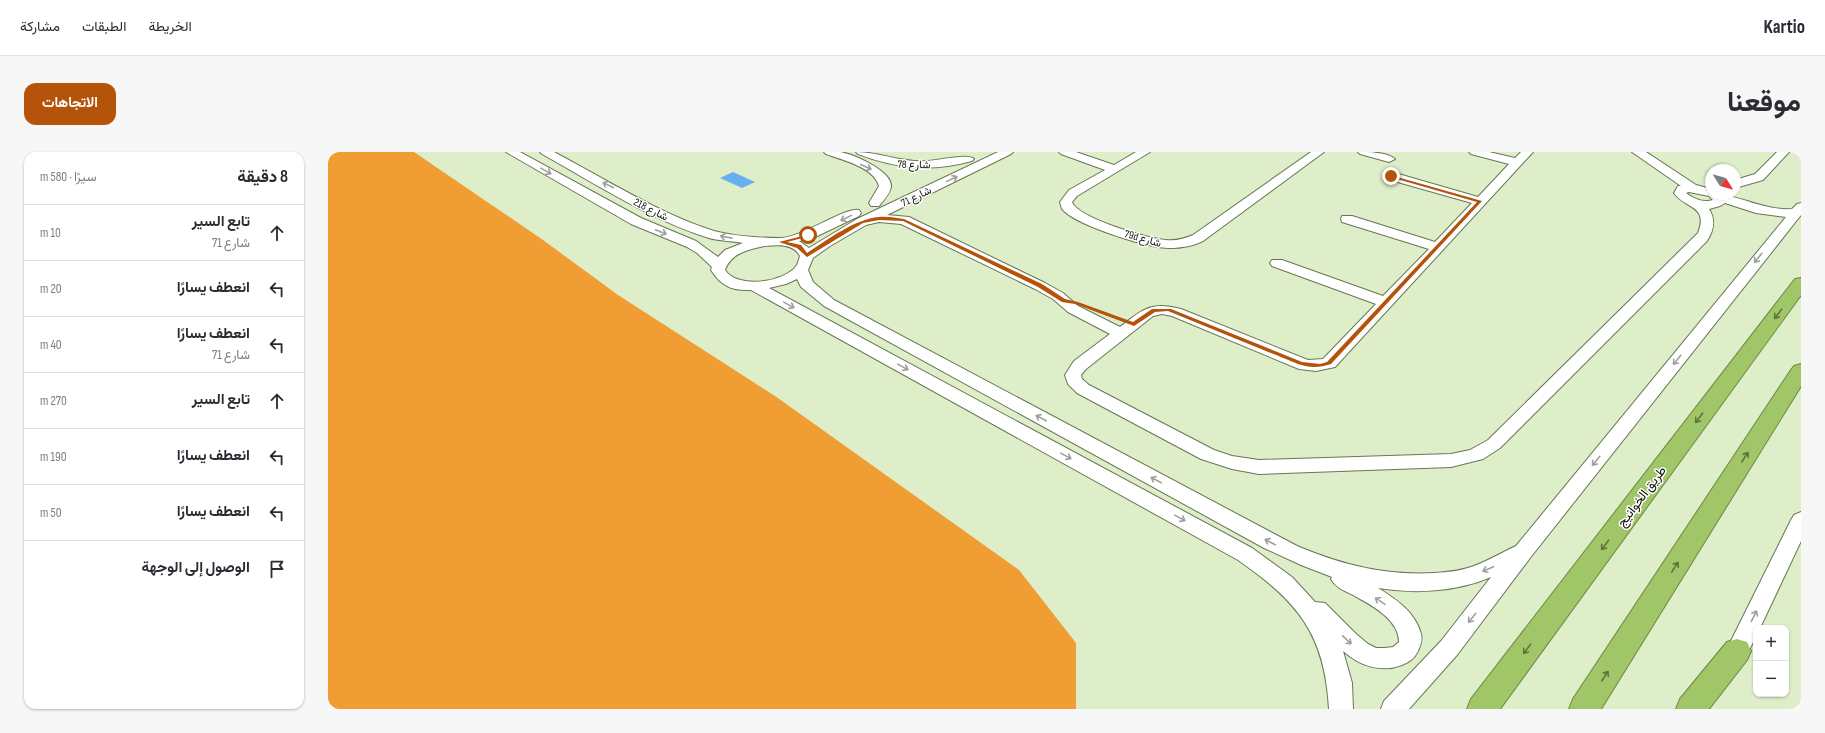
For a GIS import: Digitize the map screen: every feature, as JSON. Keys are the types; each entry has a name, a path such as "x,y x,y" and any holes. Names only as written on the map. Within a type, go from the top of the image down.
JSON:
{"highway":[{"name":"طريق الخوانيج","path":"1482,709 1801,283"},
{"path":"1584,709 1801,370"},
{"path":"1691,709 1737,652"}],"street":[{"path":"512,152 637,222 699,248 711,256 719,266"},
{"name":"شارع 218","path":"546,152 659,214 680,223 714,235 765,242"},
{"name":"شارع 78","path":"830,152 866,166 880,175 885,186 883,192 875,203"},
{"name":"شارع 78","path":"862,152 892,163 904,165 930,165 968,159"},
{"name":"شارع 71","path":"782,242 820,230 982,152"},
{"name":"شارع 71","path":"754,286 781,281 804,263 825,243 862,222 1007,152"},
{"path":"1065,152 1115,169"},
{"name":"79d شارع","path":"1144,152 1070,196 1066,202 1068,208 1078,216 1145,241 1159,244 1187,242 1198,238 1318,152"},
{"path":"1364,152 1389,159"},
{"path":"1475,152 1521,157"},
{"path":"1638,152 1705,194"},
{"path":"1741,182 1759,177 1782,152"},
{"path":"1521,157 1329,363 1321,366 1311,366 1300,363 1169,310 1154,310 1076,370 1073,375 1074,380 1078,385 1194,448 1222,461 1259,467 1460,460 1485,451 1494,444 1702,238 1707,231 1709,200"},
{"path":"1391,176 1480,201"},
{"path":"1717,200 1768,227"},
{"path":"1723,200 1777,213 1799,210"},
{"path":"902,203 899,210 904,220"},
{"path":"1393,709 1448,648 1523,552 1768,227 1799,210"},
{"path":"862,222 879,218 904,220 1040,286 1064,300 1073,309 1121,334"},
{"path":"1347,219 1437,247"},
{"path":"765,242 782,242 799,246 804,263 806,284 829,303 1299,557 1367,592 1392,609 1407,626 1410,636 1404,653 1391,659 1368,656 1346,639 1316,608 1267,568 1245,554 754,286 738,285 725,281 718,274 719,266 732,252 747,246 765,242"},
{"path":"1277,263 1385,302"},
{"path":"1064,300 1134,324"},
{"path":"1708,709 1801,520"},
{"path":"1299,557 1349,575 1402,583 1451,580 1473,575 1492,568 1523,552"},
{"path":"1288,585 1306,605 1320,625 1330,647 1338,670 1342,694 1342,709"}],"shaded area":[{"path":"328,152 414,152 543,240 618,295 775,396 1019,570 1076,643 1076,709 328,709"}],"water":[{"path":"733,172 755,182 742,188 720,178"}],"route":[{"path":"808,235 782,242 799,246 806,252 807,256 825,243 862,222 879,218 898,218 1040,286 1064,300 1134,324 1154,310 1169,310 1305,365 1321,366 1329,363 1480,201 1391,176"}]}
